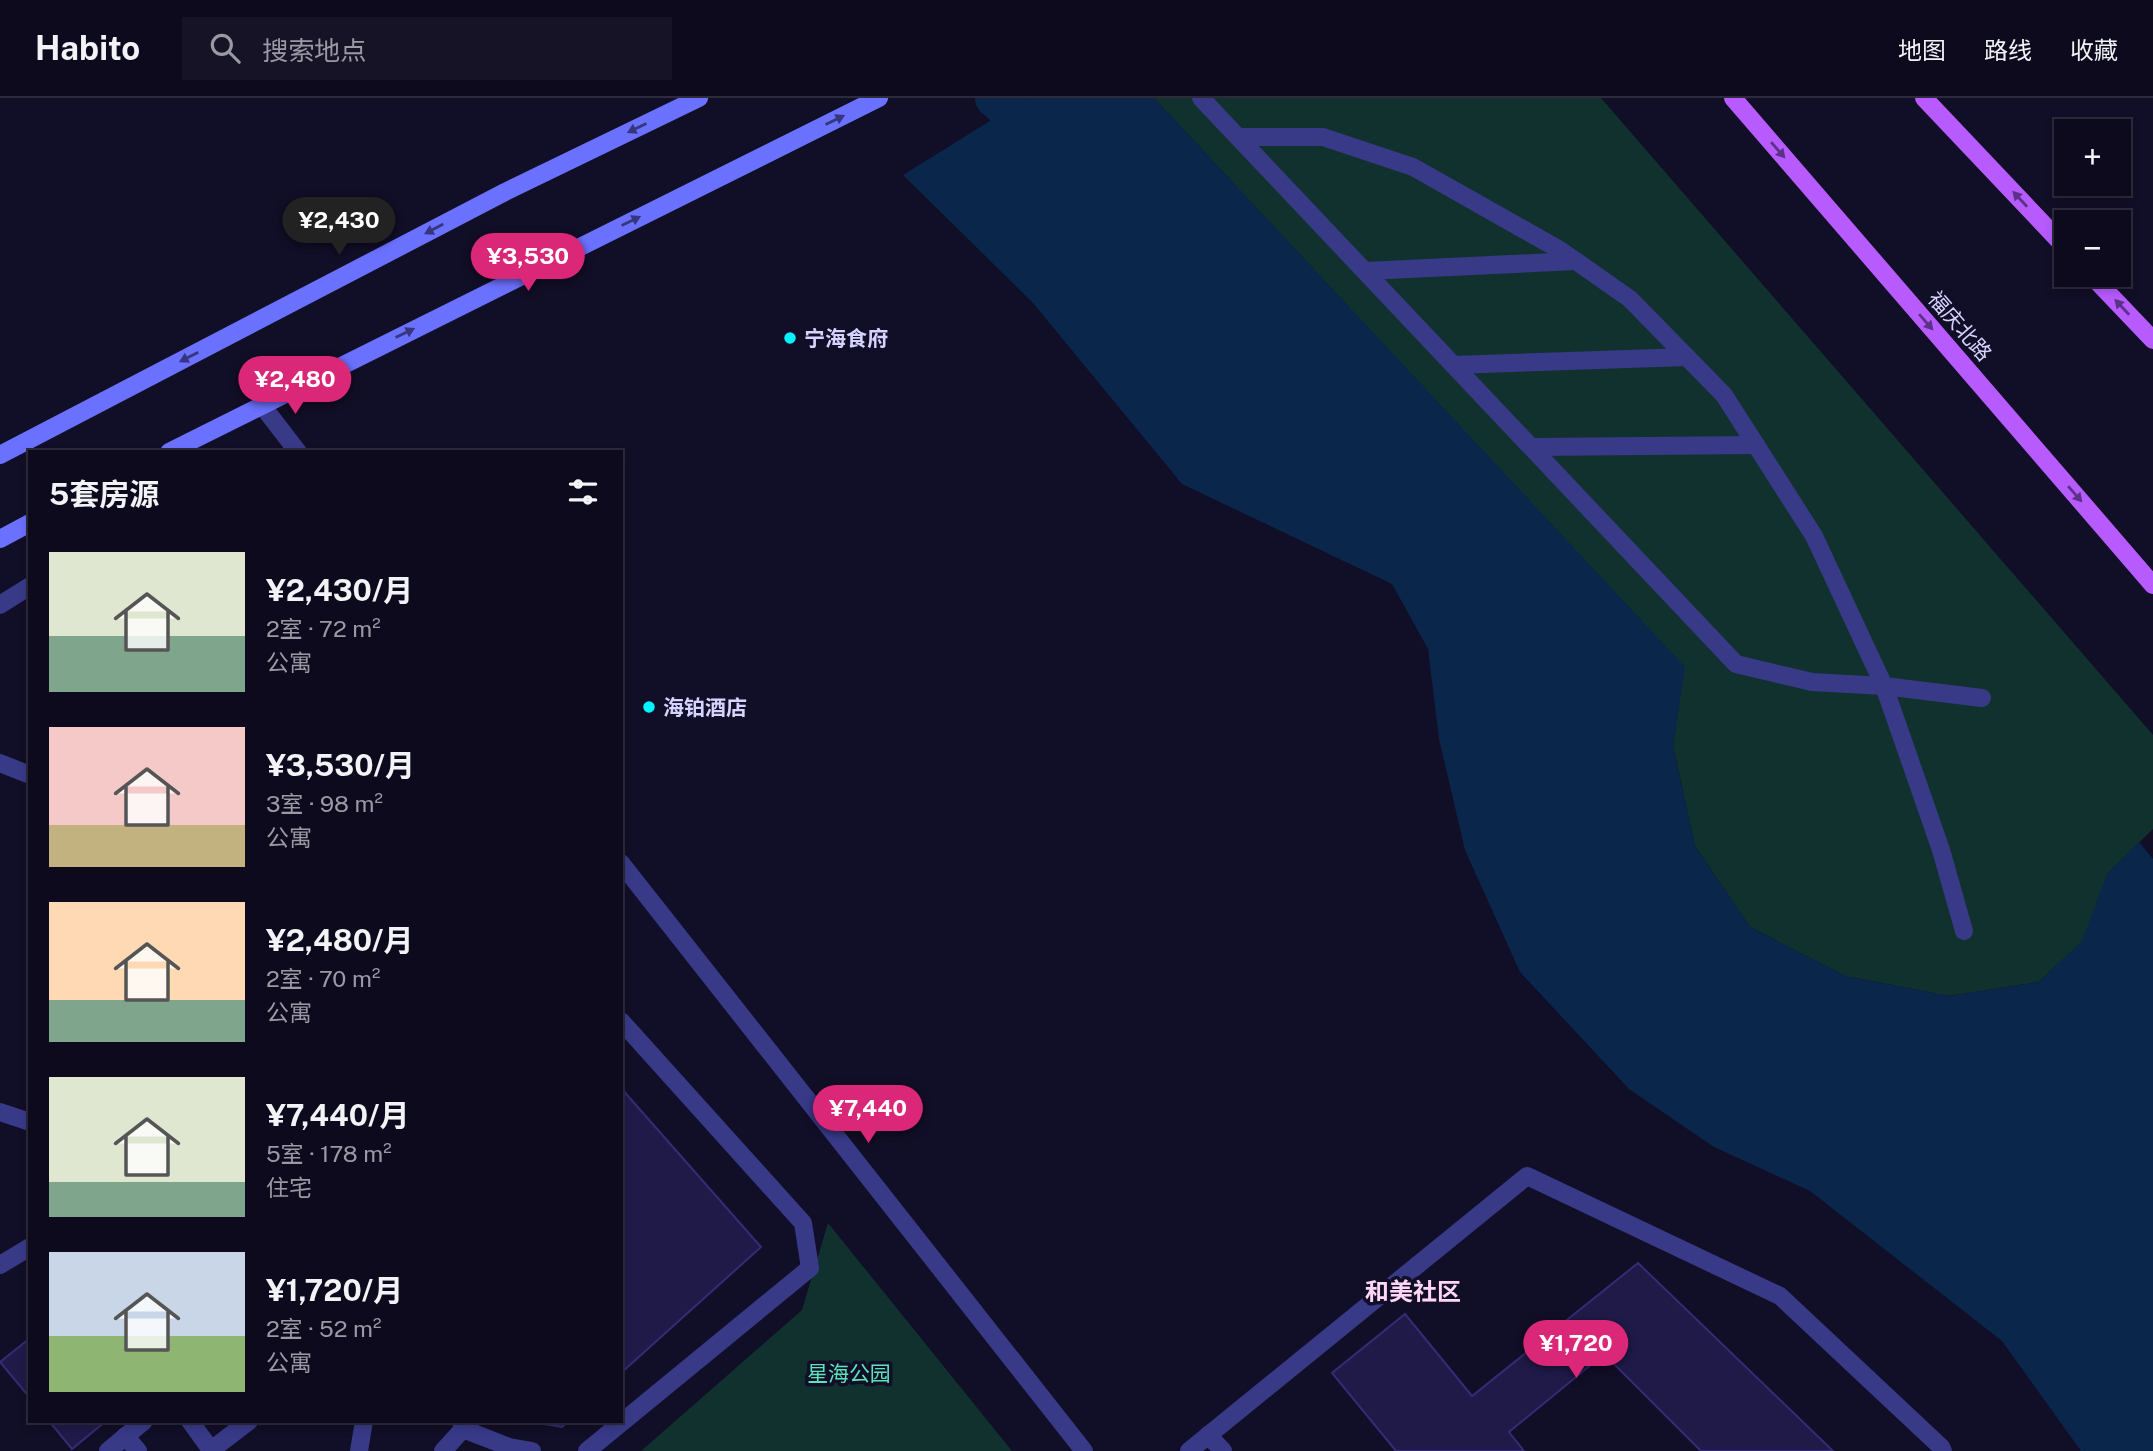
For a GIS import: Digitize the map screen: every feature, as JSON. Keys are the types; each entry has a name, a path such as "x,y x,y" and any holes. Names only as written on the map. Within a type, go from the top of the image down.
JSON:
{"main road":[{"path":"0,455 505,192 699,98"},
{"name":"福庆北路","path":"1733,98 2153,585"},
{"path":"1924,98 2054,235"},
{"path":"173,450 875,100"},
{"path":"2102,287 2153,340"},
{"path":"0,539 28,524"}],"street":[{"path":"1200,98 1736,664 1812,682 1884,686 1982,698"},
{"path":"1239,137 1323,137 1413,167 1576,261 1630,299 1724,395 1814,536 1884,686 1941,850 1964,931"},
{"path":"1366,271 1576,261"},
{"path":"1454,365 1687,357"},
{"path":"261,404 296,450"},
{"path":"1532,447 1756,445"},
{"path":"0,605 28,587"},
{"path":"0,763 28,774"},
{"path":"625,875 1084,1451"},
{"path":"623,1023 803,1223 810,1268 623,1421"},
{"path":"0,1112 28,1121"},
{"path":"1189,1451 1527,1176 1780,1296 1943,1451"},
{"path":"0,1265 28,1248"},
{"path":"108,1451 141,1423"},
{"path":"191,1423 210,1450 246,1423"},
{"path":"359,1451 364,1423"},
{"path":"587,1451 621,1423"},
{"path":"443,1451 462,1425 509,1447 532,1451"},
{"path":"1208,1435 1223,1451"},
{"path":"125,1436 138,1451"}],"green space":[{"path":"1154,98 1601,98 2153,735 2153,829 2107,874 2093,931 2039,982 1949,996 1845,976 1750,927 1695,846 1673,746 1684,667"},
{"name":"星海公园","path":"828,1223 1012,1451 641,1451 802,1310"}],"water":[{"path":"1027,98 1154,98 1685,667 1673,746 1695,846 1750,927 1845,976 1949,996 2039,982 2082,941 2107,874 2139,842 2153,859 2153,1451 2081,1451 2002,1341 1810,1191 1714,1147 1629,1089 1520,972 1465,850 1439,739 1428,649 1392,584 1182,484 1033,303 903,175"}],"building":[{"path":"623,1090 761,1247 623,1371"},
{"path":"1638,1263 1833,1451 1701,1451 1604,1354 1509,1432 1524,1451 1396,1451 1332,1373 1405,1314 1472,1396"},
{"path":"28,1340 28,1396 0,1362"},
{"path":"51,1423 104,1423 72,1449"},
{"path":"538,1423 566,1423 562,1427"}],"waterway":[{"path":"995,98 1051,145"}],"place":[{"name":"宁海食府","path":"790,338"},
{"name":"海铂酒店","path":"649,707"}],"district":[{"name":"和美社区","path":"1413,1291"}]}
